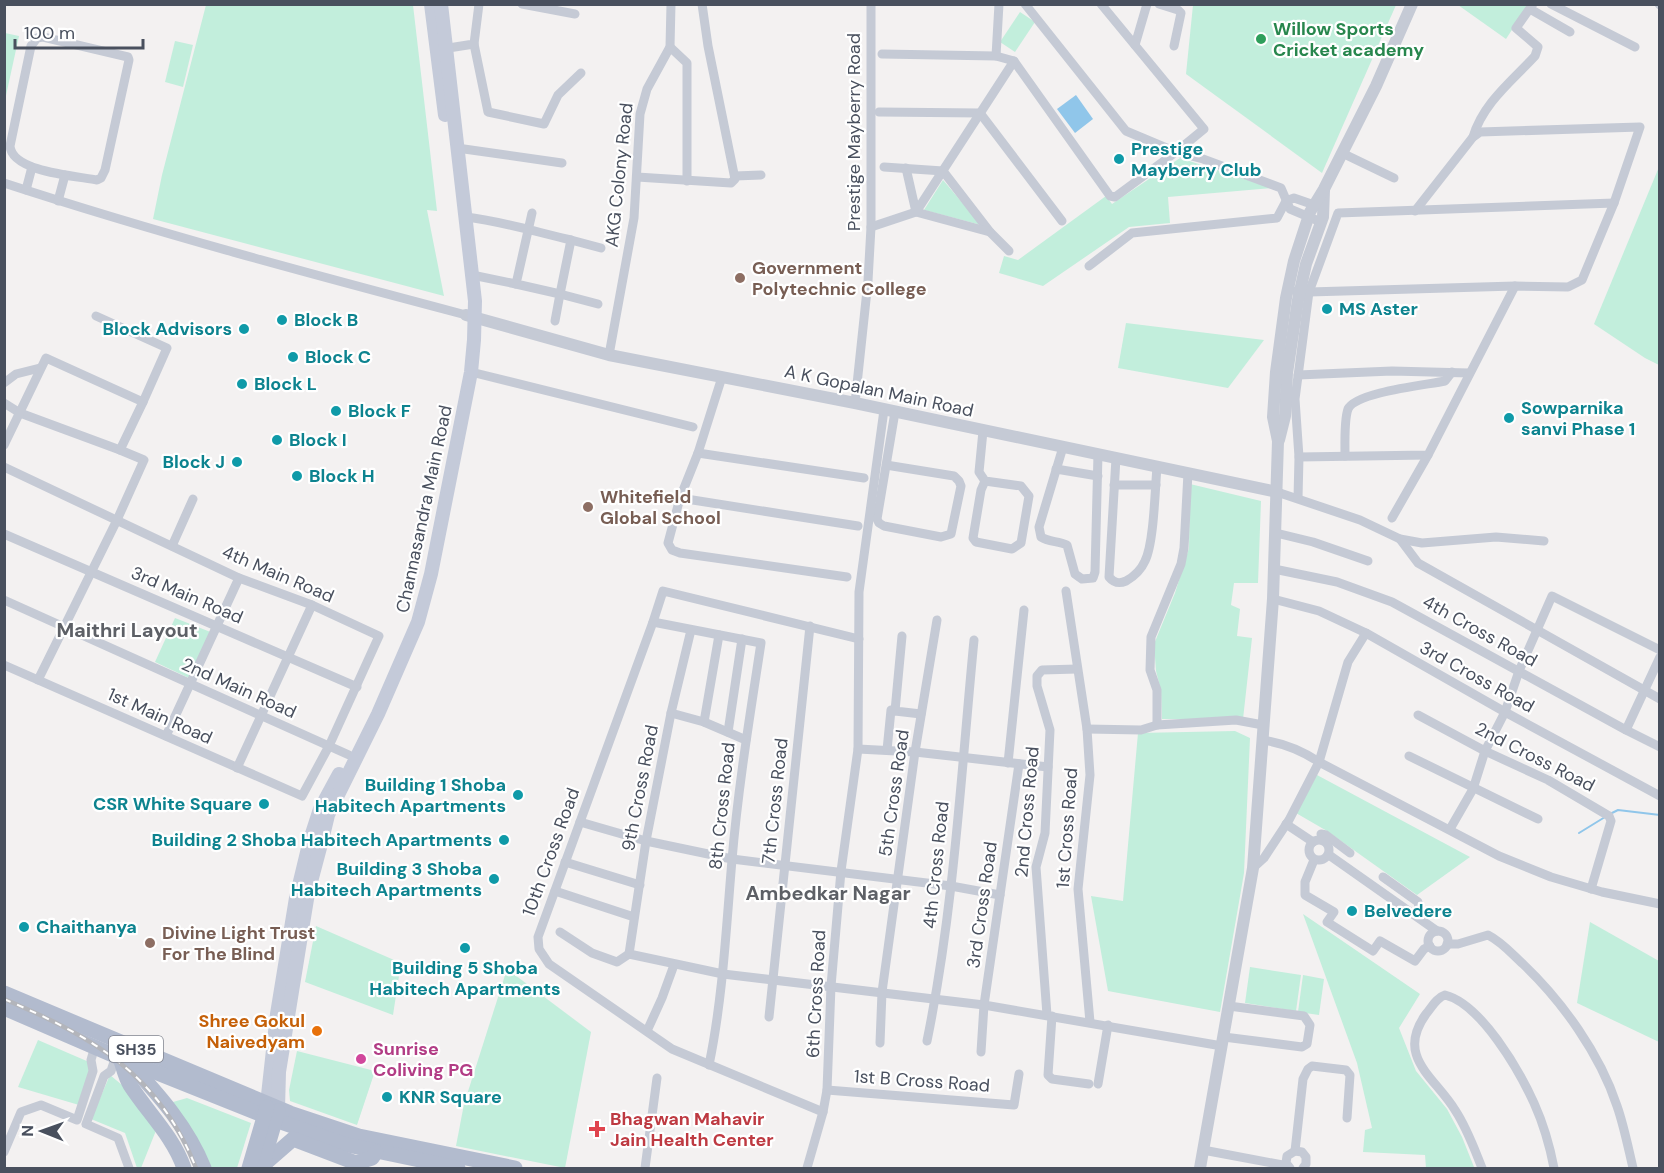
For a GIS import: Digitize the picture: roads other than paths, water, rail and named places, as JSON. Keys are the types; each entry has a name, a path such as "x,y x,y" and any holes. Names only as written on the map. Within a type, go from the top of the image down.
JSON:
{"main road":[{"name":"Channasandra Main Road","path":"272,1112 308,893 324,812 349,755 418,622 431,574 471,372 472,275 466,217 442,49 431,4"},
{"name":"Channasandra Main Road","path":"324,812 395,665 423,572 463,369 471,316 463,268 442,49 441,4"},
{"name":"SH35","path":"4,993 343,1144 458,1168"},
{"name":"SH35","path":"4,1008 121,1058 272,1112 359,1136 514,1168"},
{"path":"121,1058 129,1083 163,1128 179,1154 184,1168"},
{"path":"121,1058 155,1090 173,1113 204,1168"},
{"path":"257,1168 272,1112"},
{"path":"257,1168 293,1139 356,1163 372,1158 376,1152"}],"street":[{"path":"479,4 474,44 488,112 544,124 558,95 581,73"},
{"path":"522,4 575,14"},
{"name":"AKG Colony Road","path":"609,355 634,218 640,114 647,89 670,47 671,4"},
{"path":"638,177 731,183 735,179 708,46 702,4"},
{"name":"Prestige Mayberry Road","path":"855,403 868,281 871,227 871,4"},
{"path":"996,56 999,4"},
{"path":"1025,4 1126,131 1176,152 1203,159 1281,188 1290,209 1321,222"},
{"path":"882,54 996,56 1014,61 1110,196 1115,196 1204,129 1101,4"},
{"path":"1135,45 1147,4"},
{"path":"1159,4 1181,13 1174,46"},
{"path":"1200,1168 1253,868 1273,599 1278,441 1285,416 1287,373 1299,291 1321,222 1320,207 1324,189 1376,86 1412,4"},
{"path":"1551,4 1635,47"},
{"path":"1415,211 1473,137 1478,122 1488,106 1535,56 1538,47 1516,28 1532,7 1570,32"},
{"path":"43,37 126,55 129,60 104,174 97,180 32,167 14,158 10,146 33,42 43,37"},
{"path":"442,49 474,44"},
{"path":"670,47 687,63 687,181"},
{"path":"916,212 1014,61"},
{"path":"879,112 980,113"},
{"path":"980,113 1062,221"},
{"path":"1299,291 1515,285 1568,287 1582,280 1614,203 1640,127 1485,132 1473,137"},
{"path":"457,148 562,163"},
{"path":"1342,153 1394,178"},
{"path":"26,190 32,167"},
{"path":"884,168 943,171 990,232 1009,251"},
{"path":"906,168 916,212"},
{"path":"58,201 65,175"},
{"path":"735,176 761,175"},
{"path":"4,183 246,257 471,316"},
{"path":"1089,266 1132,233 1277,218 1286,201 1294,198 1320,207"},
{"path":"1299,291 1338,213 1614,203"},
{"path":"1298,498 1299,457 1295,399 1298,375 1299,291 1294,261 1308,217 1320,207"},
{"path":"871,227 916,212 990,232"},
{"path":"516,284 532,213"},
{"path":"466,217 601,248"},
{"path":"555,321 571,240"},
{"path":"472,275 598,304"},
{"path":"1392,518 1428,455 1515,285"},
{"path":"96,316 167,348 120,450"},
{"name":"A K Gopalan Main Road","path":"471,316 609,355 855,403 1277,492"},
{"path":"4,445 46,358 143,402"},
{"path":"4,383 16,374 40,368"},
{"path":"1298,375 1392,371 1469,373"},
{"path":"471,372 693,427"},
{"path":"1345,456 1348,409 1355,401 1370,395 1445,381 1452,372"},
{"path":"722,377 698,453 680,498 668,543 672,550 847,577"},
{"path":"4,404 144,460 38,680"},
{"path":"886,465 954,476 959,481 961,486 951,534 941,537 884,526 879,523 877,519 886,465 889,411"},
{"name":"6th Cross Road","path":"807,1168 827,1090 831,986 841,871 858,749 859,592 889,411"},
{"path":"983,431 979,472 985,481 1021,486 1029,496 1021,543 1012,549 976,542 973,538 981,490 985,481"},
{"path":"1063,447 1039,527 1041,537 1045,540 1058,541 1067,545 1075,574 1082,579 1093,578 1095,572 1098,454"},
{"path":"698,453 864,478"},
{"path":"1299,457 1428,455"},
{"path":"1116,458 1109,577 1113,582 1122,583 1135,576 1146,560 1157,467"},
{"name":"4th Main Road","path":"4,467 239,578 312,605 379,636 331,747 302,796"},
{"path":"1056,470 1098,476"},
{"path":"1157,725 1157,690 1150,670 1151,637 1181,564 1188,473"},
{"path":"1114,485 1156,485"},
{"path":"1277,492 1360,520 1400,539 1422,543 1496,537 1544,541"},
{"path":"680,498 858,526"},
{"path":"172,546 193,499"},
{"path":"1422,543 1426,532"},
{"name":"3rd Main Road","path":"4,534 357,687"},
{"path":"1275,534 1313,542 1368,561"},
{"path":"1400,539 1418,563 1659,699"},
{"name":"4th Cross Road","path":"1274,569 1337,582 1392,602 1659,747"},
{"path":"166,736 239,578"},
{"name":"10th Cross Road","path":"810,626 663,591 538,937 542,956 549,964 672,1049 823,1112"},
{"name":"1st Cross Road","path":"1066,591 1087,729 1090,775 1078,889 1090,1022"},
{"path":"1450,829 1473,789 1485,751 1505,712 1519,671 1552,596 1659,650"},
{"name":"3rd Cross Road","path":"1273,599 1319,611 1366,633 1659,796"},
{"name":"2nd Main Road","path":"4,600 349,755"},
{"path":"237,768 312,605"},
{"path":"1008,763 1024,610"},
{"name":"5th Cross Road","path":"880,1043 882,992 915,752 938,620"},
{"path":"653,622 742,639 728,732"},
{"path":"810,626 859,639"},
{"name":"7th Cross Road","path":"769,1017 810,626"},
{"name":"9th Cross Road","path":"629,954 646,842 671,714 691,630"},
{"path":"1253,868 1264,858 1286,824 1319,762 1348,662 1366,633"},
{"path":"704,722 719,635"},
{"path":"895,711 902,636"},
{"name":"8th Cross Road","path":"709,1065 723,974 732,859 760,643 742,639"},
{"name":"4th Cross Road","path":"927,1041 936,998 951,886 974,640"},
{"path":"1626,730 1659,657"},
{"name":"1st Main Road","path":"4,665 302,796"},
{"name":"2nd Cross Road","path":"1077,669 1041,670 1037,676 1037,686 1050,730 1045,832 1036,867 1050,1015 1048,1075 1052,1079 1093,1084 1108,1025"},
{"path":"887,750 891,710 921,714"},
{"path":"671,714 704,722 746,740"},
{"name":"2nd Cross Road","path":"1418,715 1485,751 1548,780 1609,816 1611,821 1591,889"},
{"path":"1087,729 1141,730 1157,725 1236,720 1263,724"},
{"path":"1262,740 1296,748 1499,856 1551,877 1591,889 1659,904"},
{"path":"858,749 915,752 1048,767"},
{"path":"1409,756 1538,819"},
{"name":"3rd Cross Road","path":"981,1052 984,1005 1019,764"},
{"path":"580,822 646,842 732,859 841,871 1000,895"},
{"path":"1286,824 1311,841 1325,842 1329,848 1329,855"},
{"path":"1329,855 1321,861 1314,860 1309,852 1311,841 1318,833 1326,835 1350,853"},
{"path":"1329,855 1437,932 1446,935 1448,944"},
{"path":"1314,860 1305,882 1305,895 1334,912 1327,922 1373,951 1380,941 1415,960 1424,949 1430,946"},
{"path":"565,862 640,885"},
{"path":"1383,877 1418,902 1419,908 1415,915"},
{"path":"555,891 634,918"},
{"path":"560,932 602,958 617,962 629,954 723,974 936,998 1223,1041 1302,1047 1307,1044 1310,1025 1304,1016 1229,1006"},
{"path":"1437,932 1429,938 1430,946 1435,950 1441,950 1448,944 1458,944 1488,935 1497,939 1556,1000 1583,1036 1616,1104 1633,1168"},
{"path":"647,1031 674,965"},
{"path":"1482,1168 1463,1122 1423,1071 1414,1047 1419,1025 1437,1000 1445,995 1463,1003 1484,1024 1514,1066 1534,1104 1554,1168"},
{"path":"81,1122 93,1071 91,1060 95,1046"},
{"path":"81,1122 104,1076 121,1058"},
{"path":"1295,1151 1303,1079 1312,1066 1346,1070 1350,1075 1347,1118"},
{"path":"93,1071 104,1076"},
{"name":"1st B Cross Road","path":"827,1090 1014,1105 1018,1074"},
{"path":"645,1168 657,1078"},
{"path":"4,1152 21,1112 41,1105 118,1138 129,1168"},
{"path":"1203,1150 1289,1167 1287,1156 1295,1151 1302,1152 1306,1157 1306,1164 1303,1168"},
{"path":"1235,1168 1237,1157"}],"water":[{"path":"1076,95 1093,119 1075,133 1057,109"}],"waterway":[{"path":"1610,814 1618,810 1660,815"},
{"path":"1579,833 1605,817"}],"railway":[{"path":"4,999 66,1028 119,1062 163,1107 181,1135 196,1168"}],"place":[{"name":"Willow Sports Cricket academy","path":"1261,39"},
{"name":"Prestige Mayberry Club","path":"1119,159"},
{"name":"Government Polytechnic College","path":"740,278"},
{"name":"MS Aster","path":"1327,309"},
{"name":"Block B","path":"282,320"},
{"name":"Block Advisors","path":"244,329"},
{"name":"Block C","path":"293,357"},
{"name":"Block L","path":"242,384"},
{"name":"Block F","path":"336,411"},
{"name":"Sowparnika sanvi Phase 1","path":"1509,418"},
{"name":"Block I","path":"277,440"},
{"name":"Block J","path":"237,462"},
{"name":"Block H","path":"297,476"},
{"name":"Whitefield Global School","path":"588,507"},
{"name":"Building 1 Shoba Habitech Apartments","path":"518,795"},
{"name":"CSR White Square","path":"264,804"},
{"name":"Building 2 Shoba Habitech Apartments","path":"504,840"},
{"name":"Building 3 Shoba Habitech Apartments","path":"494,879"},
{"name":"Belvedere","path":"1352,911"},
{"name":"Chaithanya","path":"24,927"},
{"name":"Divine Light Trust For The Blind","path":"150,943"},
{"name":"Building 5 Shoba Habitech Apartments","path":"465,948"},
{"name":"Shree Gokul Naivedyam","path":"317,1031"},
{"name":"Sunrise Coliving PG","path":"361,1059"},
{"name":"KNR Square","path":"387,1097"},
{"name":"Bhagwan Mahavir Jain Health Center","path":"597,1129"}],"district":[{"name":"Maithri Layout","path":"127,630"},
{"name":"Ambedkar Nagar","path":"828,893"}]}
